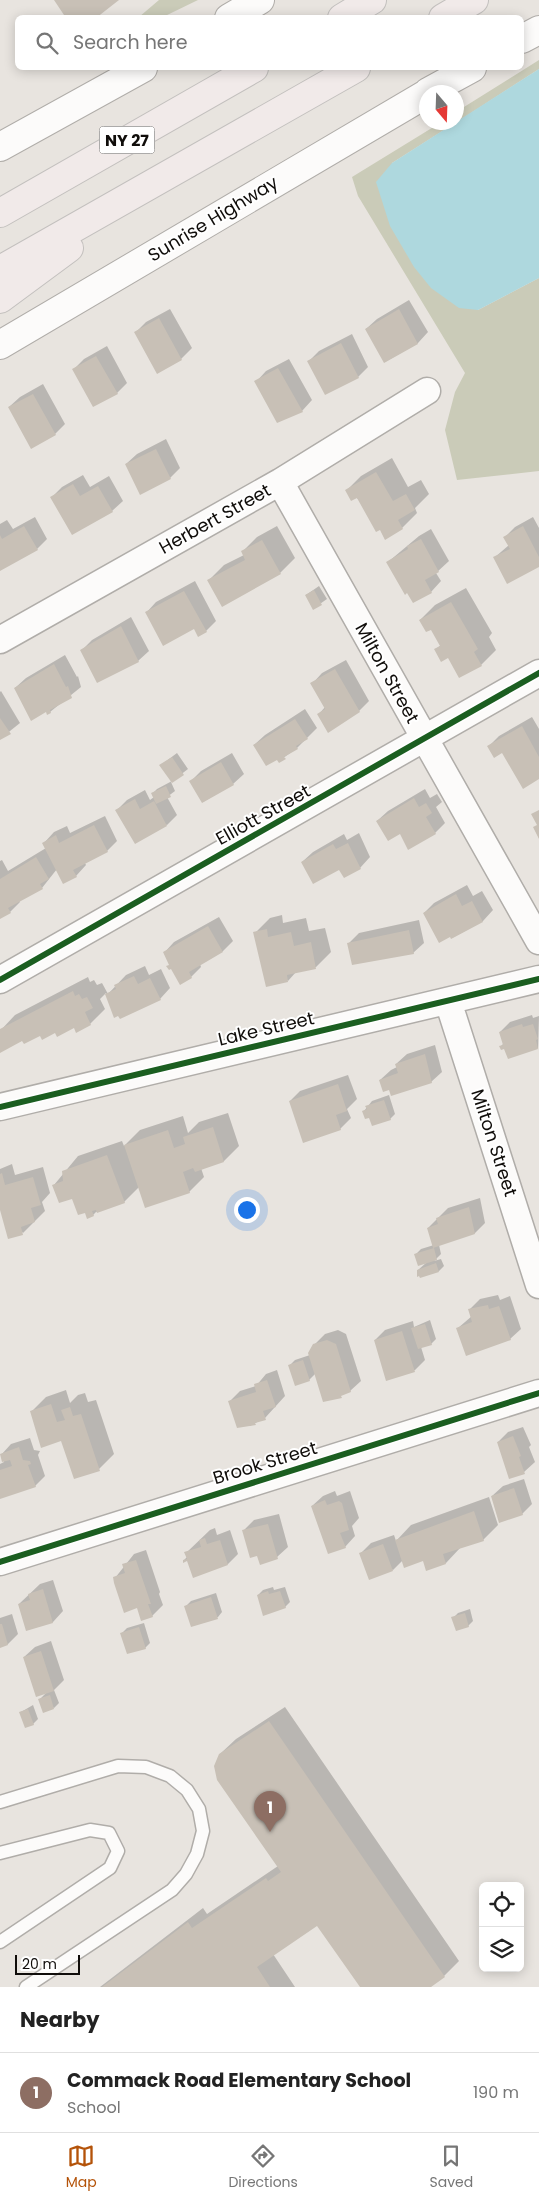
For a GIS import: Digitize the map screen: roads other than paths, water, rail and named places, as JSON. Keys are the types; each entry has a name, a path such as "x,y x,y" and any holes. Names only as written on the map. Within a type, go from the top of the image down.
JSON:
{"highway":[{"path":"347,15 372,0"},
{"path":"448,15 474,0"},
{"name":"NY 27","path":"0,213 250,70"},
{"name":"NY 27","path":"0,270 352,70"},
{"path":"0,300 153,183"}],"main road":[{"path":"235,15 260,0"},
{"path":"524,38 539,30"},
{"path":"2,141 139,70"},
{"name":"Sunrise Highway","path":"441,85 468,70"},
{"name":"Sunrise Highway","path":"0,345 419,98"}],"street":[{"name":"Herbert Street","path":"0,640 280,482 427,391"},
{"name":"Milton Street","path":"280,482 539,941"},
{"name":"Elliott Street","path":"0,980 539,673"},
{"name":"Lake Street","path":"0,1106 539,979"},
{"name":"Milton Street","path":"448,1001 539,1285"},
{"name":"Brook Street","path":"0,1562 539,1393"}],"lane":[{"path":"0,1802 118,1766 146,1767 170,1776 187,1790 199,1809 203,1831 197,1854 186,1874 172,1890 26,1987"},
{"path":"0,1853 90,1830 109,1834 118,1851 110,1868 0,1942"}],"water":[{"path":"539,69 539,278 478,310 459,308 431,288 414,267 390,226 376,182 392,163 444,130 464,130 464,117"}],"place":[{"name":"Commack Road Elementary School","path":"270,1832"}]}
